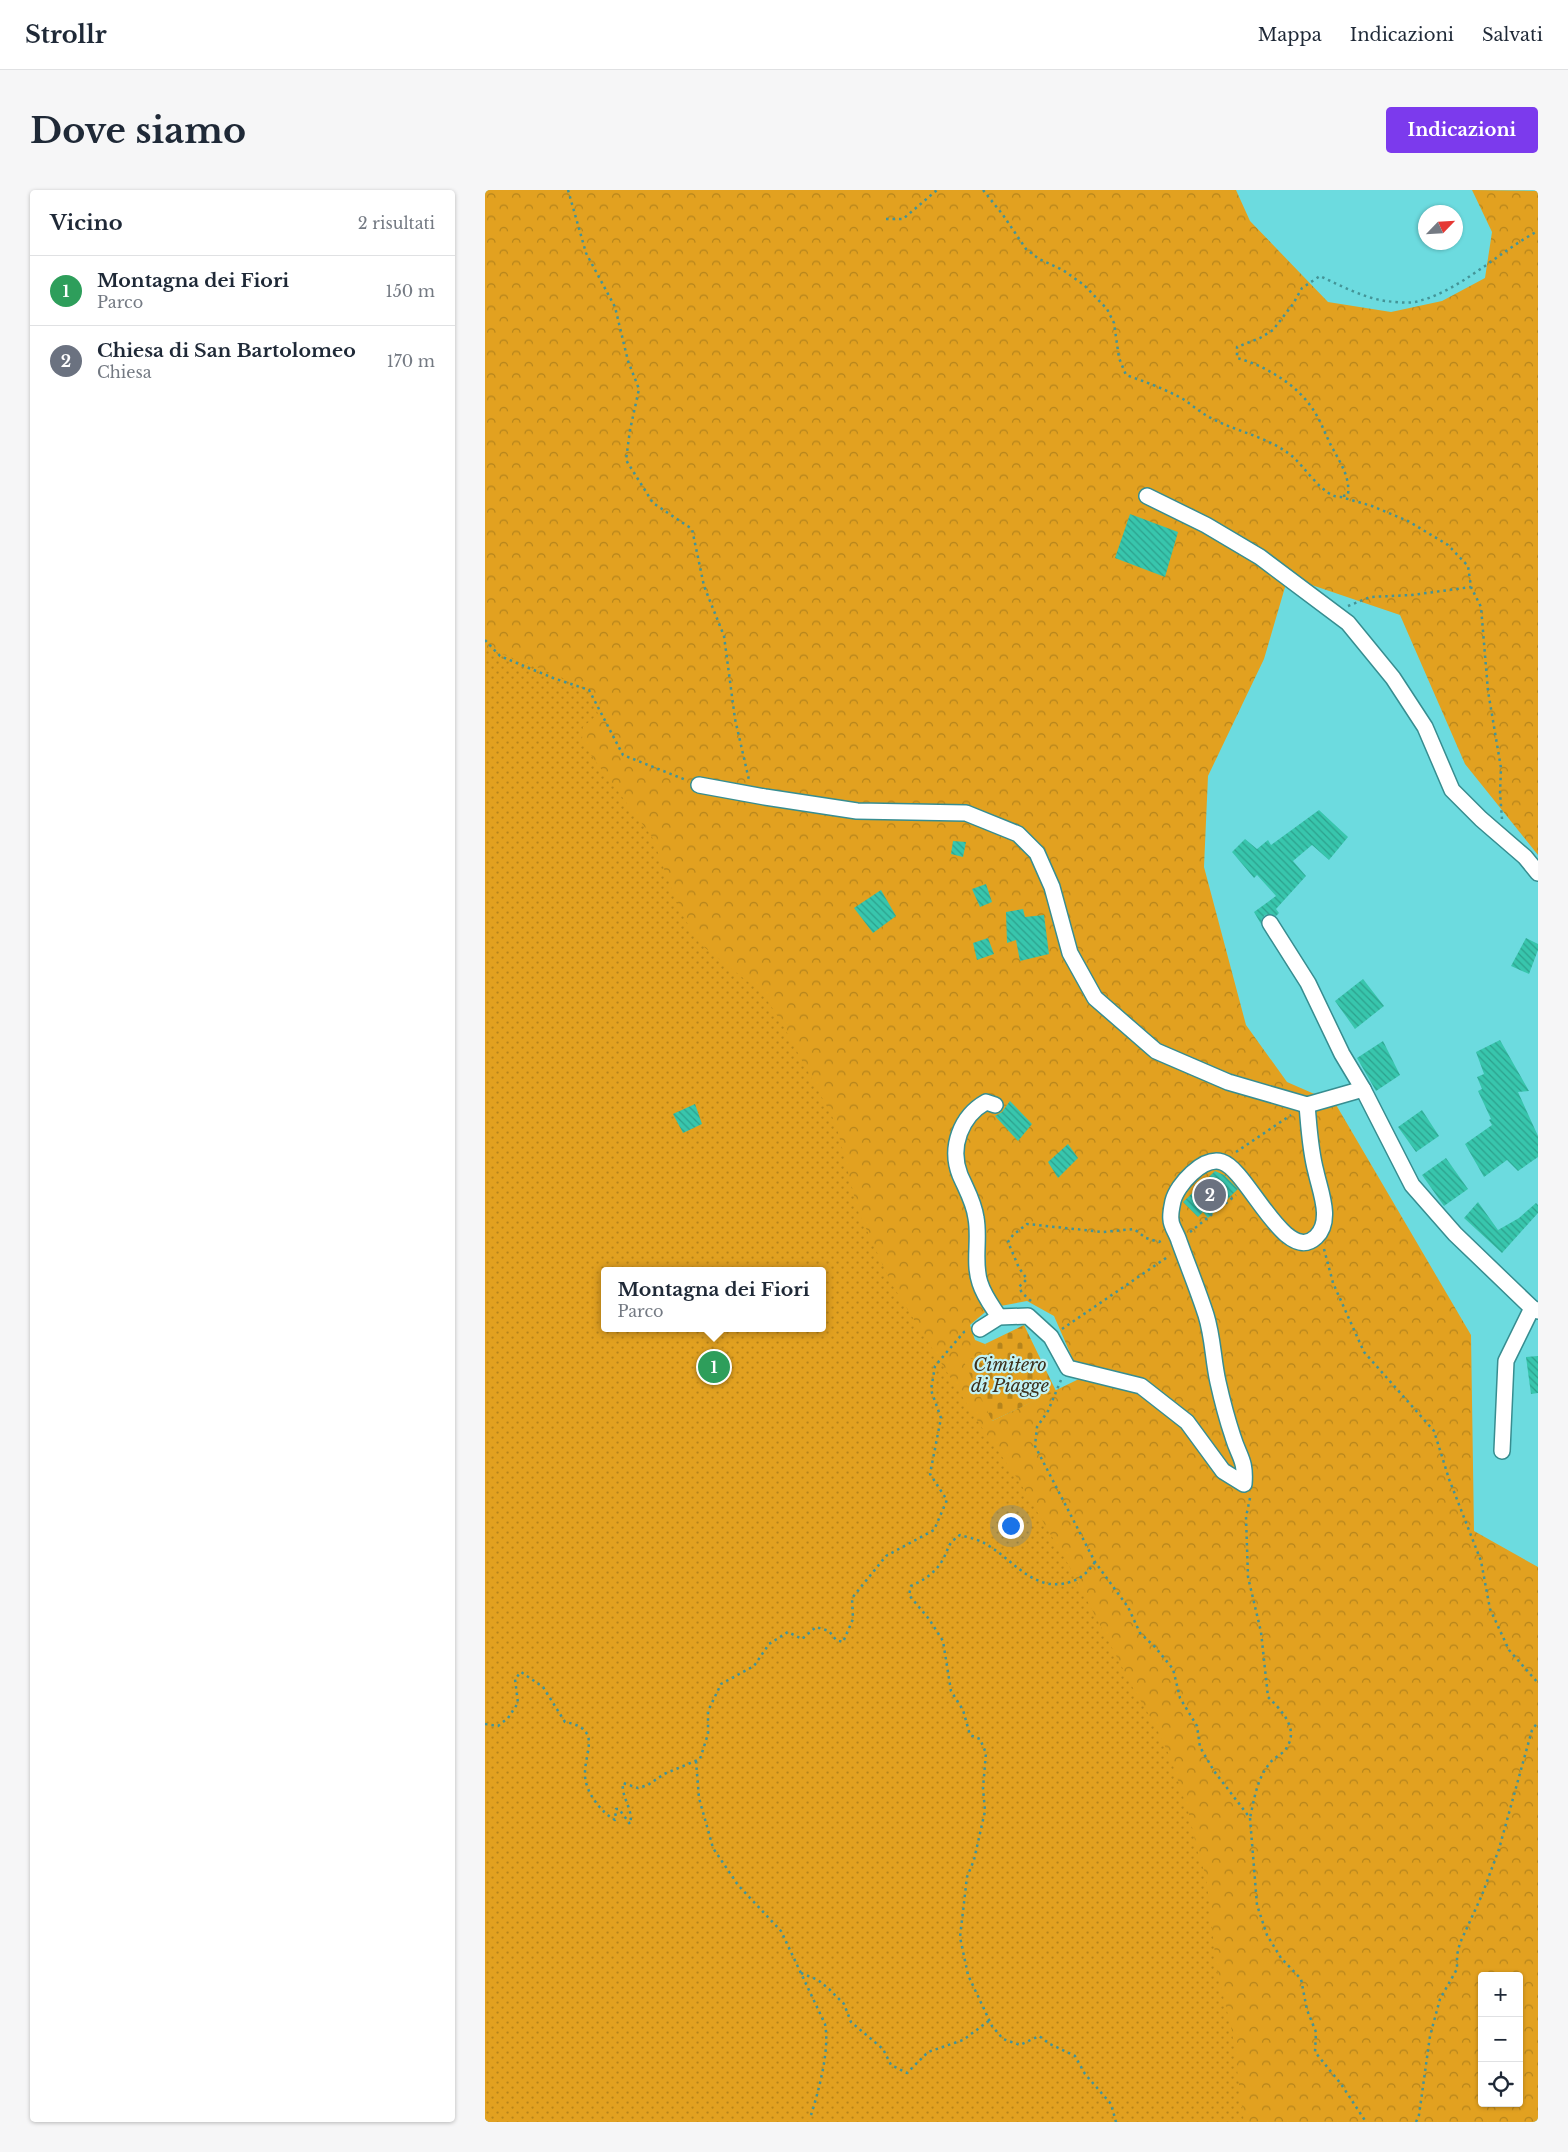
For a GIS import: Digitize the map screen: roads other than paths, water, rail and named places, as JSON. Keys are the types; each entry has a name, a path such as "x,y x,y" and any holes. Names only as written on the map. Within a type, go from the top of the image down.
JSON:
{"street":[{"path":"1147,496 1206,524 1261,557 1347,623 1393,678 1425,727 1452,790 1481,819 1525,857 1538,873"},
{"path":"699,785 857,811 966,813 1018,834 1037,853 1052,887 1070,953 1095,998 1156,1052 1228,1082 1307,1105 1363,1089"},
{"path":"1269,923 1309,983 1342,1054 1363,1089 1412,1185 1455,1234 1535,1310 1506,1361 1502,1451"},
{"path":"995,1105 986,1102 975,1108 962,1126 956,1148 959,1173 977,1218 980,1282 989,1302 999,1317"},
{"path":"980,1329 999,1317 1028,1316 1051,1337 1068,1368 1141,1386 1187,1422 1223,1471 1244,1484 1245,1467 1233,1438 1221,1391 1207,1318 1171,1220 1174,1199 1193,1171 1212,1161 1222,1162 1232,1168 1247,1185 1263,1211 1293,1240 1300,1243 1309,1242 1320,1233 1324,1224 1325,1210 1313,1161 1307,1105"}],"place":[{"name":"Chiesa di San Bartolomeo","path":"1210,1195"},
{"name":"Montagna dei Fiori","path":"714,1367"}],"park label":[{"name":"Cimitero di Piagge","path":"1010,1375"}]}
